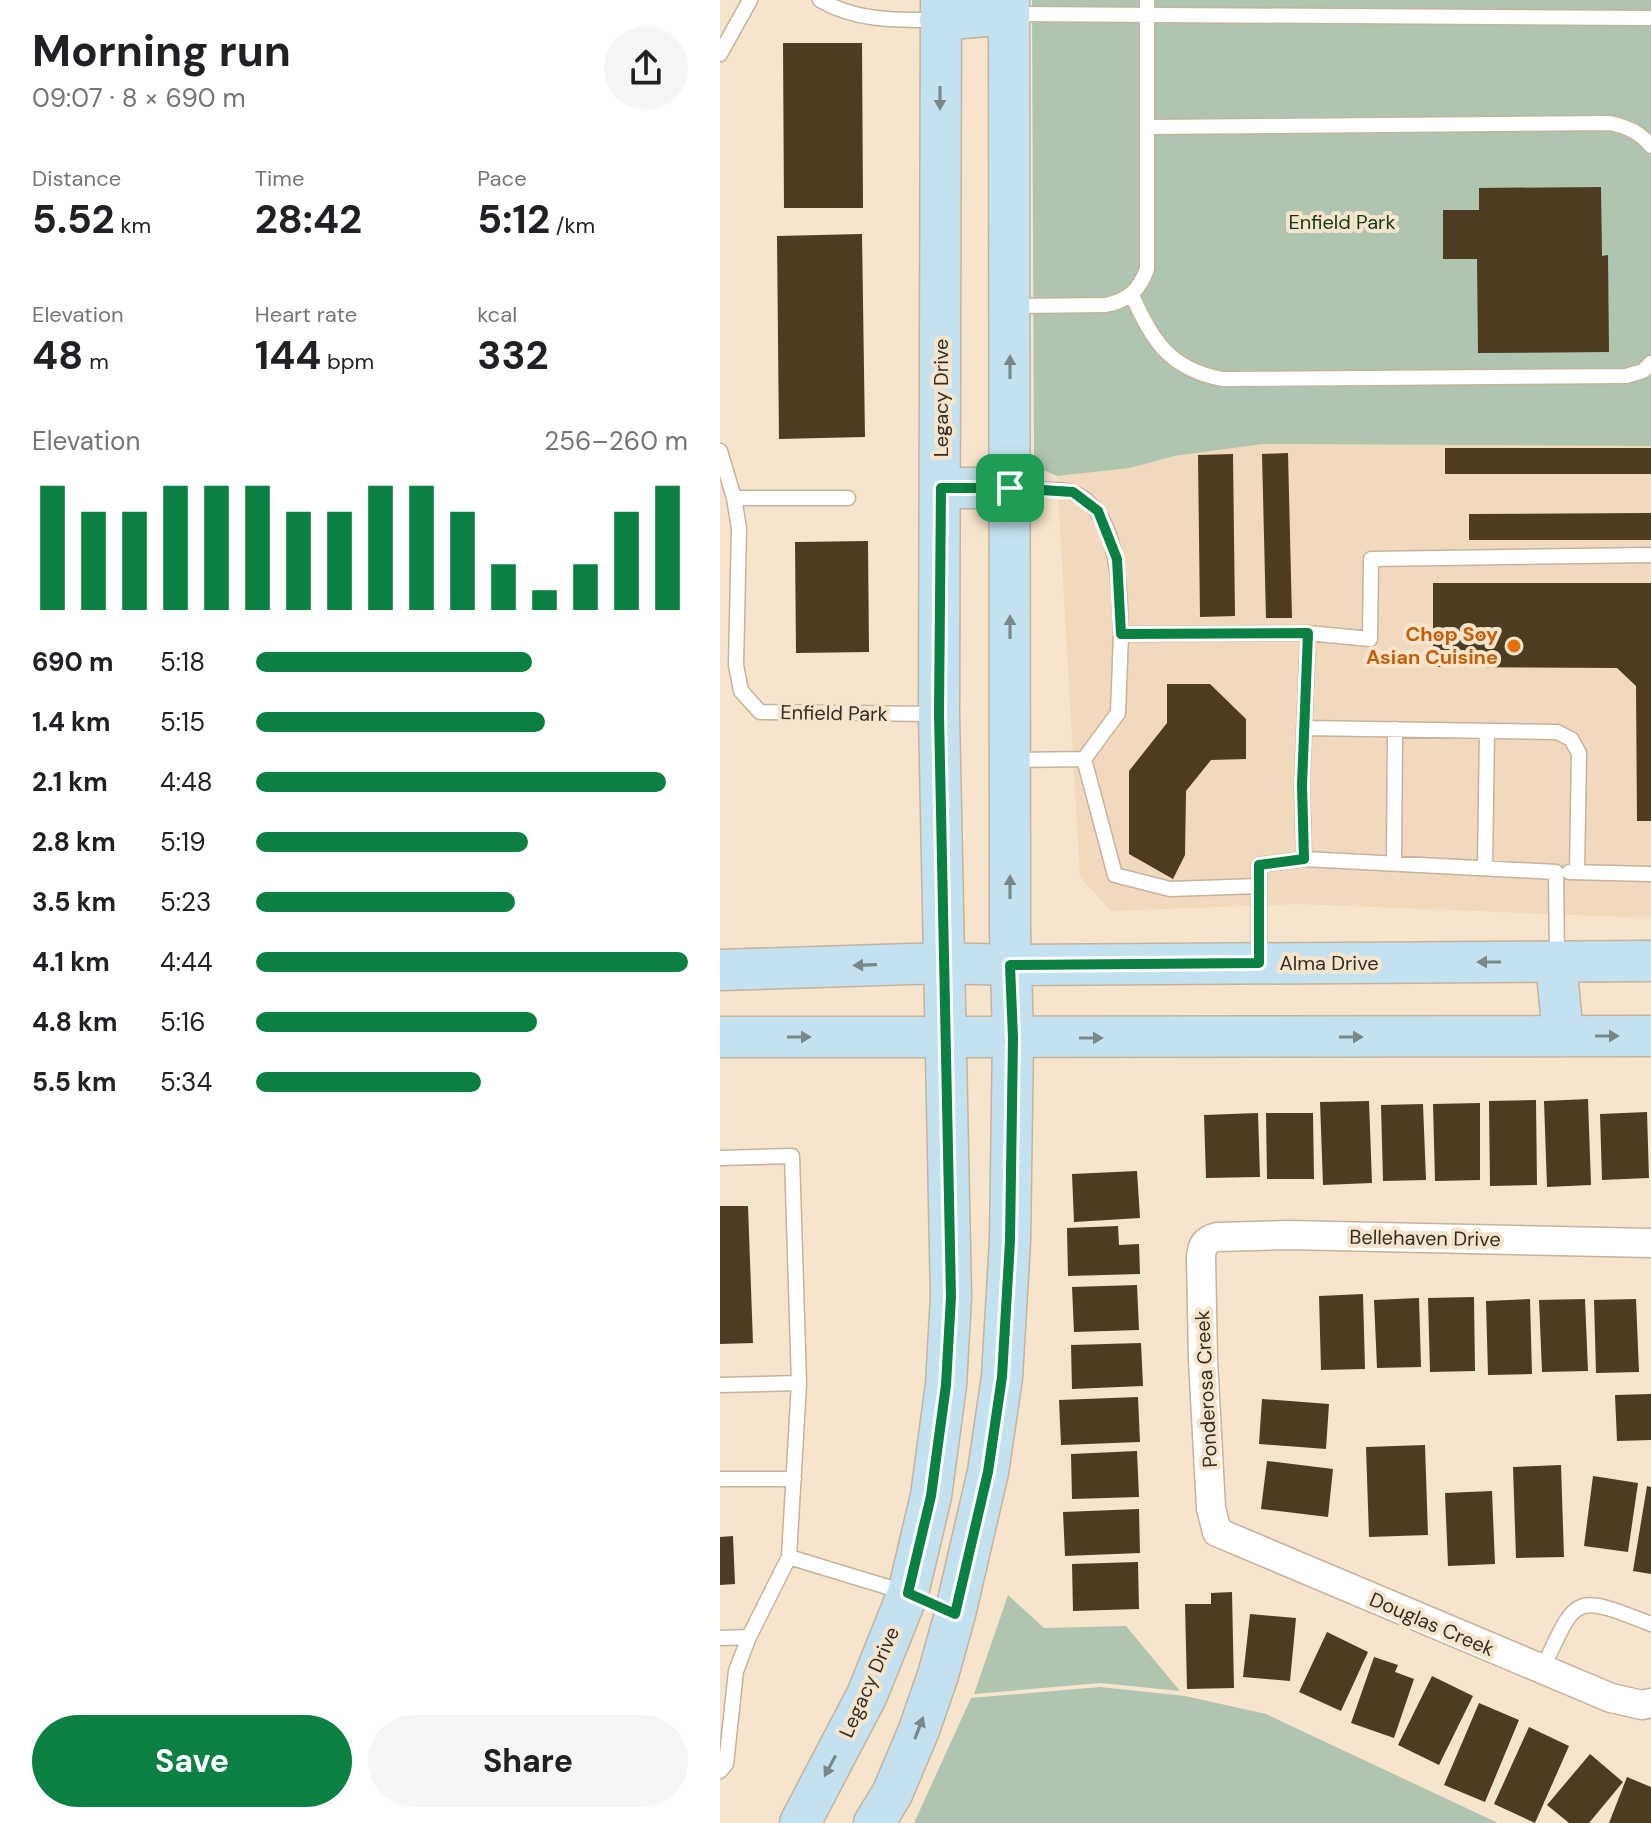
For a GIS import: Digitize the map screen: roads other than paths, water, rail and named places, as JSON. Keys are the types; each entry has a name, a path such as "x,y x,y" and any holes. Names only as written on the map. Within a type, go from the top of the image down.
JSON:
{"main road":[{"path":"874,1823 892,1794 919,1730 955,1614 988,1472 1002,1377 1010,1241 1013,1038 1010,965 1009,7 941,10"},
{"name":"Legacy Drive","path":"800,1823 867,1695 908,1593 931,1496 946,1385 951,1297 939,714 941,10"},
{"path":"941,488 1010,488"},
{"name":"Alma Drive","path":"720,970 943,963 1651,961"},
{"path":"1556,962 1563,1036"},
{"path":"720,1037 1651,1036"},
{"path":"908,1593 955,1614"}],"street":[{"name":"Bellehaven Drive","path":"1202,1246 1208,1239 1217,1237 1288,1235 1651,1243"},
{"name":"Ponderosa Creek","path":"1202,1246 1203,1360 1211,1508 1217,1532"},
{"name":"Douglas Creek","path":"1217,1532 1611,1698 1642,1705 1651,1703"}],"lane":[{"path":"720,54 750,0"},
{"path":"820,0 835,9 874,20 941,10"},
{"path":"1009,7 1651,18"},
{"path":"1009,306 1106,305 1132,295 1142,283 1147,269 1147,8"},
{"path":"1147,127 1610,123 1640,134 1651,146"},
{"path":"1132,295 1145,324 1167,354 1185,367 1222,379 1626,376 1643,371 1651,363"},
{"name":"Enfield Park","path":"720,451 739,528 736,665 741,691 760,712 939,714"},
{"path":"1010,488 1073,492 1098,511 1117,559 1121,634 1118,713 1084,759"},
{"path":"734,498 848,498"},
{"path":"1121,634 1308,633 1370,639 1371,559 1651,555"},
{"path":"1304,859 1302,785 1308,633"},
{"path":"1304,728 1557,732 1571,739 1579,753 1577,872"},
{"path":"1394,864 1395,729"},
{"path":"1485,868 1487,731"},
{"path":"1010,760 1084,759"},
{"path":"1084,759 1115,875 1170,889 1259,886"},
{"path":"1259,963 1259,865 1304,859 1651,874"},
{"path":"1556,872 1556,962"},
{"path":"720,1158 792,1156 799,1383 789,1557 749,1637 736,1671 726,1764 720,1771"},
{"path":"720,1385 799,1383"},
{"path":"720,1479 794,1479"},
{"path":"789,1557 908,1593"},
{"path":"1542,1670 1568,1615 1583,1604 1603,1605 1651,1624"},
{"path":"720,1638 749,1637"}],"place":[{"name":"Chop Soy Asian Cuisine","path":"1514,646"}]}
